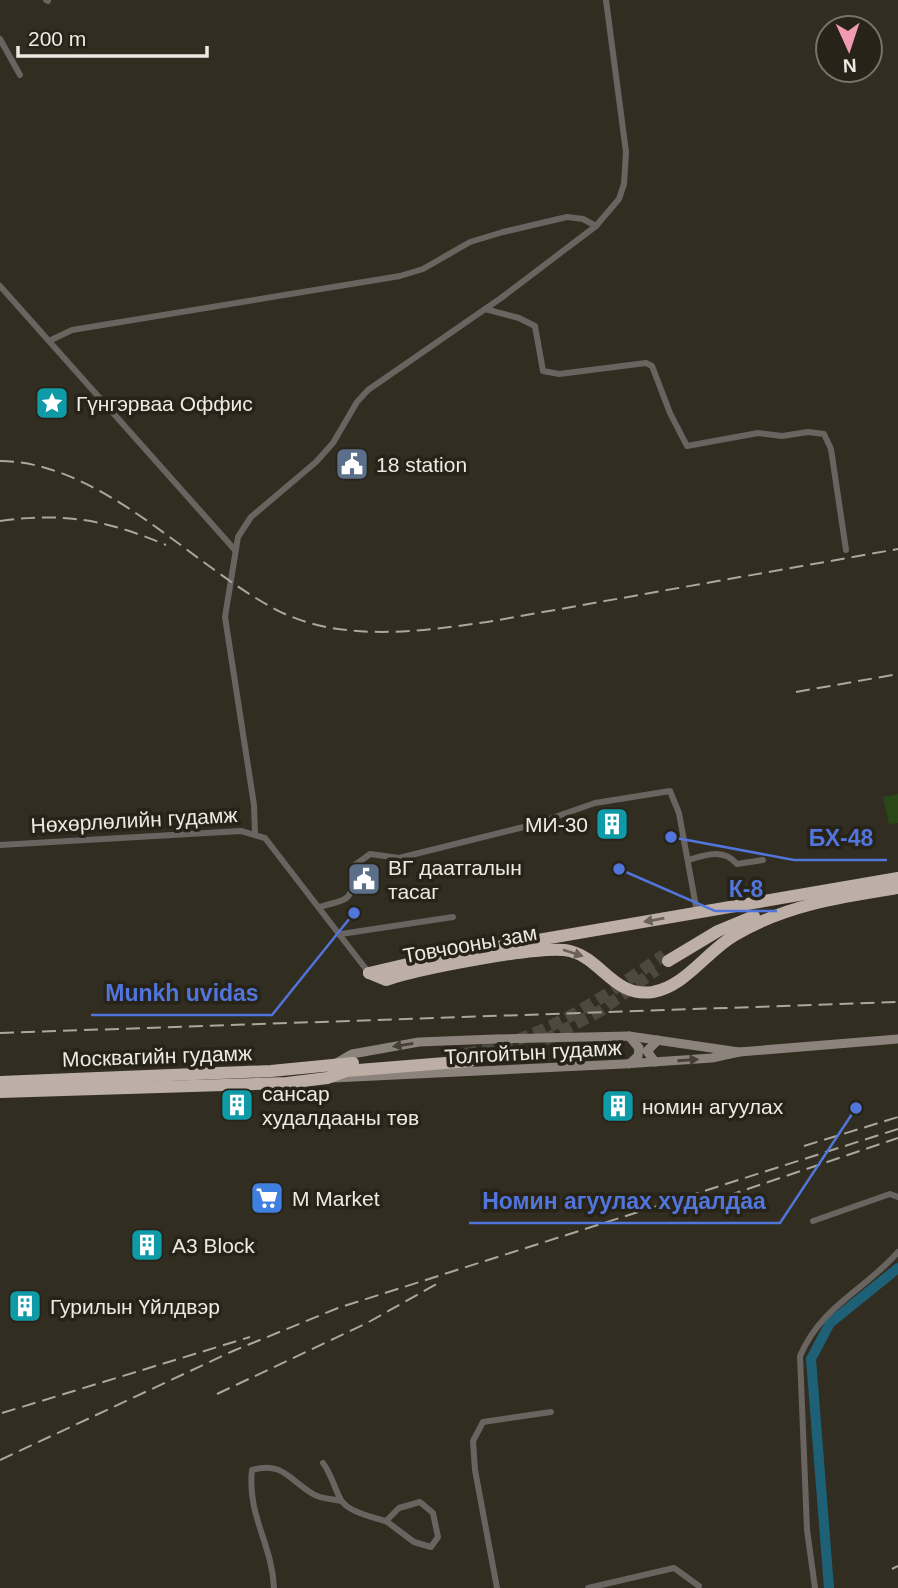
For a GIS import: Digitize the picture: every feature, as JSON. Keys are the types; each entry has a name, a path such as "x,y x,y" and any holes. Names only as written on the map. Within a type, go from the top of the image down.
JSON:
{"highway":[{"name":"Товчооны зам","path":"369,973 411,962 898,878"},
{"name":"Товчооны зам","path":"369,973 386,980 510,955 559,949 585,958 622,988 653,992 675,984 733,936 784,912 826,899 898,887"},
{"path":"769,900 762,906 705,929 666,958 719,931 763,913 784,912"},
{"name":"Москвагийн гудамж","path":"0,1082 468,1058 346,1071 310,1080 0,1092"}],"main road":[{"name":"Толгойтын гудамж","path":"334,1065 352,1054 419,1042 629,1036 739,1052"},
{"path":"629,1036 639,1048 638,1056 629,1064"},
{"name":"Толгойтын гудамж","path":"327,1077 390,1077 720,1058 739,1052 898,1039"},
{"path":"655,1062 647,1051 658,1040"}],"street":[{"path":"255,834 254,805 225,617 235,551 243,527 251,517 316,462 333,443 368,390 596,226 619,199 624,184 626,152 606,0"},
{"path":"0,39 20,75"},
{"path":"51,340 72,330 400,276 423,269 470,242 558,219 575,217 596,226"},
{"path":"0,286 51,340 235,551"},
{"path":"484,309 519,318 535,327 543,371 559,374 646,363 652,366 670,413 687,446 758,433 782,436 808,432 824,434 831,449 846,550"},
{"path":"319,907 348,899 354,891 355,865 370,854 399,858 532,825 595,803 670,791 673,794 688,860 697,912"},
{"name":"Нөхөрлөлийн гудамж","path":"0,845 173,833 241,831 255,834 265,838 369,973"},
{"path":"688,860 719,853 730,855 737,863 763,860"},
{"path":"341,934 453,917"},
{"path":"813,1220 891,1194 898,1197"},
{"path":"815,1588 807,1530 800,1356 809,1335 824,1316 898,1252"},
{"path":"497,1588 475,1470 473,1441 483,1422 551,1412"},
{"path":"323,1463 334,1479 341,1501"},
{"path":"274,1588 266,1539 254,1518 250,1487 252,1470 268,1465 282,1471 316,1497 341,1501 351,1509 388,1522 414,1542 431,1547 438,1537 433,1513 420,1502 399,1508 388,1522"},
{"path":"588,1588 674,1568 699,1586"}],"green space":[{"path":"898,794 898,823 889,824 883,797"}],"waterway":[{"path":"829,1588 811,1359 830,1323 898,1268"}],"tunnel":[{"path":"465,1054 495,1047 547,1028 571,1016 664,955"},
{"path":"544,1040 600,1011 656,970"}],"railway":[{"path":"0,461 37,466 73,478 142,518 241,589 273,608 297,619 350,630 406,631 487,622 898,549"},
{"path":"0,521 45,517 85,520 124,529 166,545"},
{"path":"796,692 898,674"},
{"path":"0,1033 898,1002"},
{"path":"804,1146 898,1117"},
{"path":"0,1460 233,1351 338,1308 898,1129"},
{"path":"727,1196 898,1138"},
{"path":"217,1394 367,1323 442,1281"},
{"path":"2,1413 250,1337"},
{"path":"892,1569 898,1566"}],"place":[{"name":"Гүнгэрваа Оффис","path":"52,403"},
{"name":"18 station","path":"352,464"},
{"name":"МИ-30","path":"612,824"},
{"name":"БХ-48","path":"671,837"},
{"name":"К-8","path":"619,869"},
{"name":"ВГ даатгалын тасаг","path":"364,879"},
{"name":"Munkh uvidas","path":"354,913"},
{"name":"сансар худалдааны төв","path":"237,1105"},
{"name":"номин агуулах","path":"618,1106"},
{"name":"Номин агуулах худалдаа","path":"856,1108"},
{"name":"М Market","path":"267,1198"},
{"name":"A3 Block","path":"147,1245"},
{"name":"Гурилын Үйлдвэр","path":"25,1306"}]}
